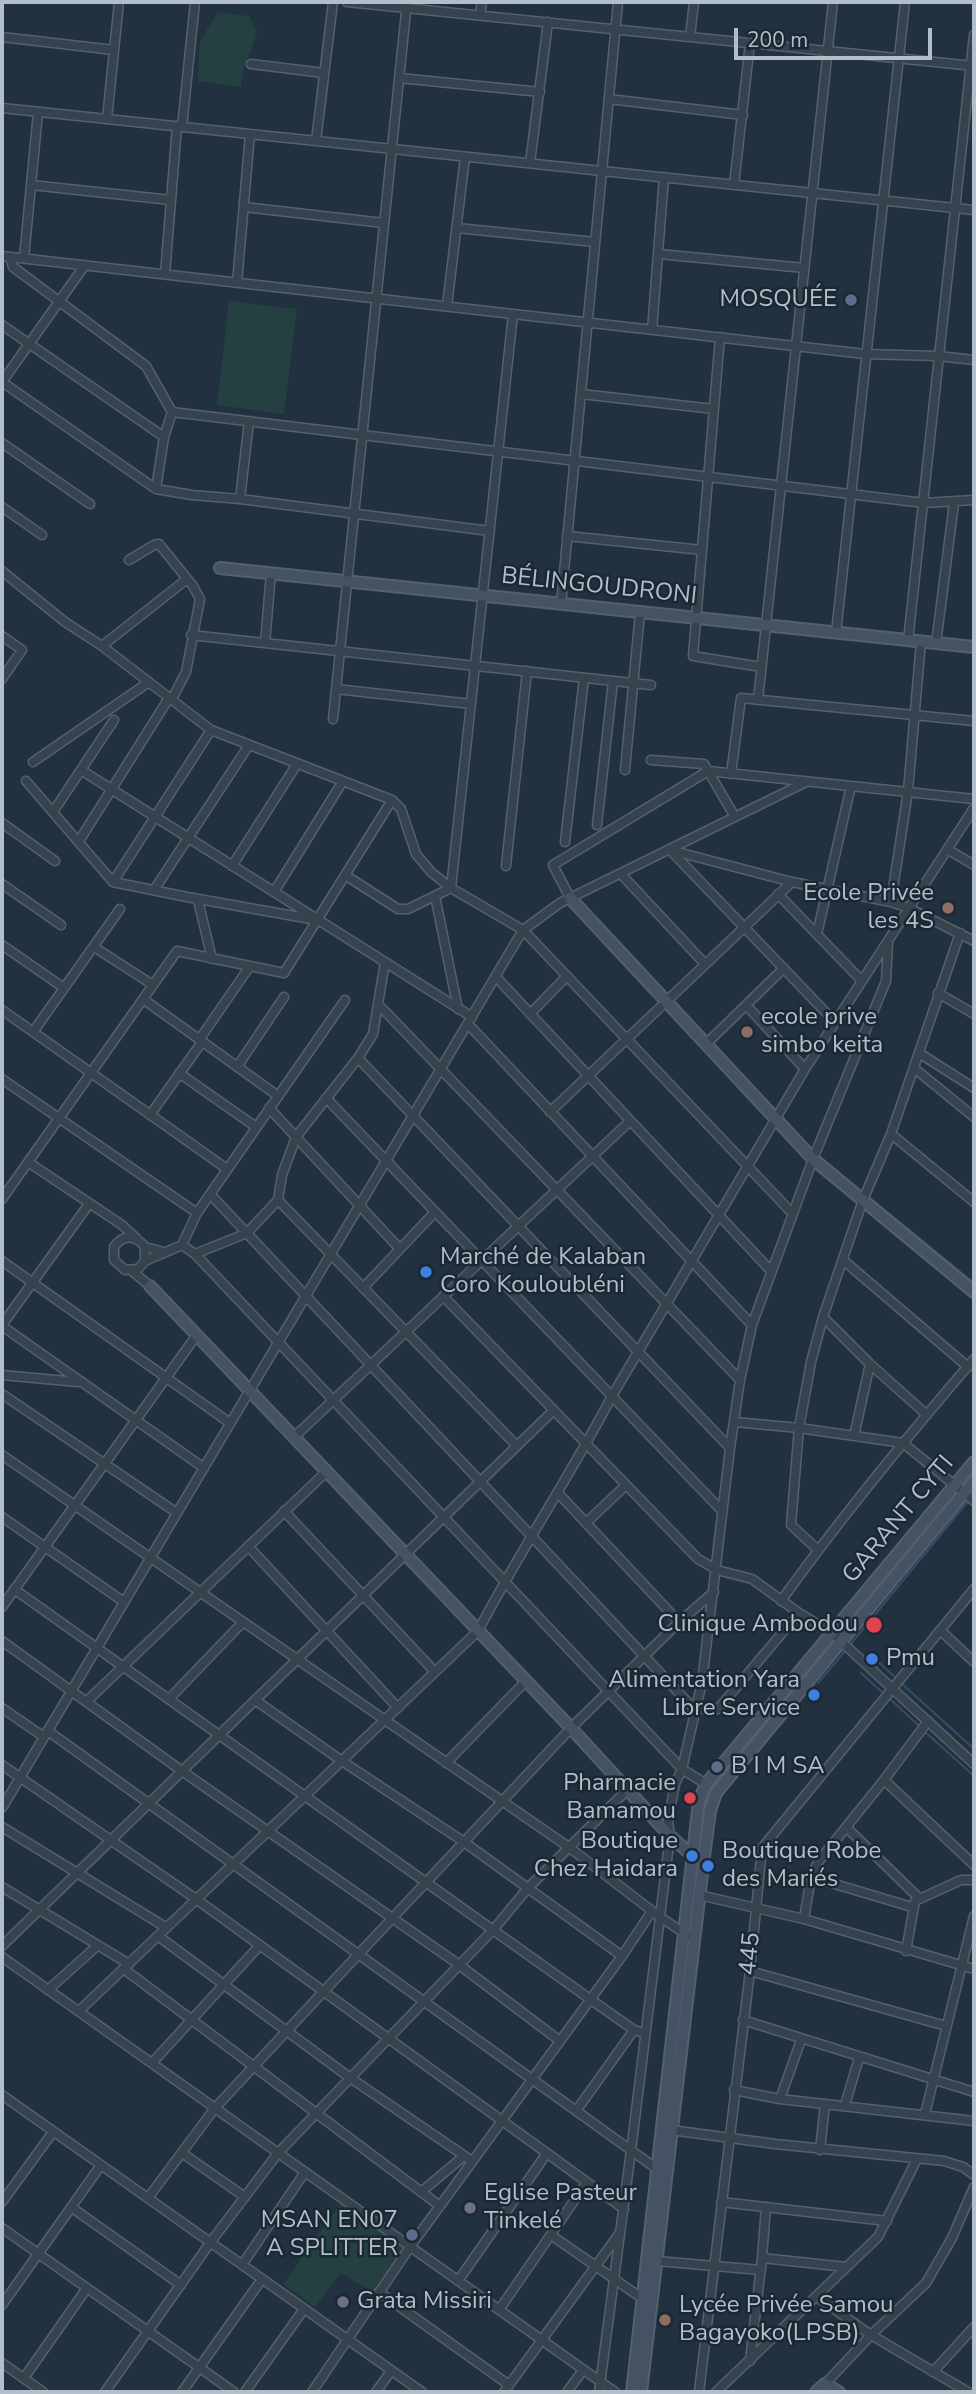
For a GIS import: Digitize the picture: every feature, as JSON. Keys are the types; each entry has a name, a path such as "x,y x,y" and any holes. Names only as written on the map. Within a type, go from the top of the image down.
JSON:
{"street":[{"path":"107,120 118,2"},
{"path":"165,274 179,127 195,2"},
{"path":"316,141 333,2"},
{"path":"347,2 407,5 480,15 973,66"},
{"path":"480,15 482,2"},
{"path":"561,604 618,2"},
{"path":"690,37 694,2"},
{"path":"758,700 833,2"},
{"path":"836,633 905,2"},
{"path":"333,719 407,5"},
{"path":"530,163 548,22"},
{"path":"908,641 973,66 974,35"},
{"path":"2,37 114,50"},
{"path":"734,185 750,43"},
{"path":"251,64 324,73"},
{"path":"399,78 540,92"},
{"path":"609,99 743,115"},
{"path":"2,108 974,210"},
{"path":"24,258 38,112"},
{"path":"237,282 250,134"},
{"path":"447,306 465,156"},
{"path":"652,330 664,177"},
{"path":"31,185 171,200"},
{"path":"244,207 384,223"},
{"path":"457,228 595,242"},
{"path":"659,254 804,268"},
{"path":"6,256 865,354 974,360"},
{"path":"6,256 13,267 146,366 172,412 164,437 156,489"},
{"path":"85,265 2,382 156,489 490,531"},
{"path":"451,887 513,314"},
{"path":"2,325 164,437"},
{"path":"720,337 693,656 761,667"},
{"path":"581,394 714,408"},
{"path":"172,412 850,494 924,502 954,503 974,500"},
{"path":"240,499 249,421"},
{"path":"2,443 90,505"},
{"path":"936,644 954,503"},
{"path":"2,508 42,535"},
{"path":"567,536 702,550"},
{"path":"79,841 186,672 200,599 159,544 129,560"},
{"name":"BÉLINGOUDRONI","path":"220,568 974,647"},
{"path":"2,571 65,622 102,646 211,730 392,800 401,808 416,854 431,872 523,930 792,1213"},
{"path":"265,643 271,573"},
{"path":"102,646 187,579"},
{"path":"625,770 640,613"},
{"path":"2,635 22,650 2,680"},
{"path":"191,635 651,685"},
{"path":"891,902 908,791 921,642"},
{"path":"506,866 527,671"},
{"path":"565,842 584,678"},
{"path":"597,825 613,681"},
{"path":"33,762 149,682"},
{"path":"336,689 471,704"},
{"path":"732,774 741,698 974,721"},
{"path":"53,812 114,720"},
{"path":"113,881 211,730"},
{"path":"155,890 249,745"},
{"path":"651,760 704,764 735,817"},
{"path":"232,866 297,764"},
{"path":"81,770 458,1009 550,1112 752,1325"},
{"path":"974,799 708,771 553,865 570,898 813,1159 974,1292"},
{"path":"26,780 113,881 198,900 317,920"},
{"path":"274,892 343,781"},
{"path":"2,1808 523,930 570,898 804,783"},
{"path":"817,934 851,786"},
{"path":"2,1199 177,951 284,973 392,800"},
{"path":"79,2011 478,1631 504,1582 587,1445 612,1396 805,1069 974,808"},
{"path":"2,823 55,860"},
{"path":"947,849 974,865"},
{"path":"670,850 792,881 891,902 909,908 974,941"},
{"path":"670,850 835,1022"},
{"path":"621,874 705,964"},
{"path":"345,875 398,909 408,909 451,887"},
{"path":"550,1112 792,881"},
{"path":"2,884 61,925"},
{"path":"778,894 862,981"},
{"path":"435,896 458,1009"},
{"path":"198,900 212,959"},
{"path":"33,1032 120,909"},
{"path":"818,1550 791,1525 799,1428 811,1362 863,1200 891,1134 960,933"},
{"path":"598,2392 624,2209 670,1836 668,1822 675,1784 682,1769 702,1682 740,1380 752,1325 792,1213 886,981 888,942"},
{"path":"2,945 64,988"},
{"path":"94,947 153,985"},
{"path":"195,1254 247,1233 278,1200 282,1175 296,1137 358,1058 373,1034 385,962"},
{"path":"150,1115 250,966"},
{"path":"706,1044 784,968"},
{"path":"530,1014 567,976"},
{"path":"496,977 771,1271"},
{"path":"938,993 974,1014"},
{"path":"237,1067 284,997"},
{"path":"143,999 278,1096"},
{"path":"132,1271 182,1245 197,1213 345,1000"},
{"path":"378,1004 740,1380"},
{"path":"746,1005 805,1069"},
{"path":"2,1010 227,1169"},
{"path":"919,1053 974,1088"},
{"path":"358,1058 730,1448"},
{"path":"914,1068 974,1116"},
{"path":"180,1073 256,1127"},
{"path":"2,1079 197,1213"},
{"path":"326,1098 723,1512"},
{"path":"269,1108 400,1249"},
{"path":"293,1438 630,1121"},
{"path":"891,1134 974,1202"},
{"path":"28,1162 122,1225 145,1247 164,1252"},
{"path":"210,1194 694,1709 718,1709 799,1614"},
{"path":"278,1200 517,1446"},
{"path":"89,1204 2,1325 204,1468"},
{"path":"363,1287 435,1212"},
{"path":"122,1225 123,1238"},
{"path":"136,1238 123,1238 114,1247 114,1260 150,1286 571,1728 670,1836 694,1857"},
{"path":"182,1245 195,1254 279,1342 682,1769 706,1784"},
{"path":"145,1247 144,1263 150,1286"},
{"path":"781,1601 903,1443 971,1363 843,1260"},
{"path":"2,1261 230,1423"},
{"path":"443,1296 698,1559 717,1570 752,1579 799,1614 832,1633 974,1764"},
{"path":"824,1317 870,1364 927,1415"},
{"path":"2,1607 196,1336"},
{"path":"854,1436 870,1364"},
{"path":"2,1375 81,1382"},
{"path":"2,1394 177,1513"},
{"path":"2,1946 554,1410"},
{"path":"735,1422 903,1443 974,1501"},
{"path":"2,1455 570,1848 660,1917 690,1935"},
{"name":"GARANT CYTI","path":"690,1935 699,1801 706,1784 974,1462"},
{"path":"86,1702 326,1472"},
{"name":"GARANT CYTI","path":"699,1895 712,1802 724,1782 974,1481"},
{"path":"587,1522 626,1485"},
{"path":"558,1493 680,1622"},
{"path":"284,1511 435,1672"},
{"path":"2,1517 124,1602"},
{"path":"248,1546 398,1708"},
{"path":"14,1590 590,1999 635,2030 644,2033"},
{"name":"445","path":"699,2392 750,1971 761,1848 973,1591"},
{"path":"148,2198 215,2108 358,1954 571,1728 714,1592"},
{"path":"169,1699 243,1622"},
{"path":"940,1630 974,1662"},
{"path":"2,1641 391,1920 458,1964 560,2041"},
{"path":"446,1763 526,1681"},
{"path":"255,1700 464,1842 622,1956"},
{"path":"2,1707 149,1803 657,2169"},
{"path":"804,1919 811,1877 818,1862 928,1721"},
{"path":"2,1765 196,1899 624,2209"},
{"path":"884,1780 974,1865"},
{"path":"105,2392 210,2243 278,2153 493,1930 528,1888 627,1790"},
{"path":"2,1827 167,1928"},
{"path":"846,1827 919,1898"},
{"path":"811,1877 912,1907"},
{"path":"906,1951 912,1907 919,1898 961,1881 974,1880"},
{"path":"2,1887 97,1945 126,1966 192,2020 440,2206"},
{"path":"632,2392 657,2169 690,1935 699,1895 804,1919 974,1969"},
{"path":"312,2392 410,2247 652,1911"},
{"path":"925,2114 974,1916"},
{"path":"641,2392 690,1935"},
{"path":"158,1936 349,2077 472,2161"},
{"path":"48,1990 97,1945"},
{"path":"152,2063 260,1945"},
{"path":"2,1957 615,2392"},
{"path":"750,1971 946,2026"},
{"path":"743,2020 974,2092"},
{"path":"576,2111 635,2030"},
{"path":"780,2099 801,2040"},
{"path":"845,2105 859,2058"},
{"path":"734,2090 780,2099 974,2121"},
{"path":"2,2095 422,2392"},
{"path":"820,2150 825,2104"},
{"path":"671,2130 820,2150 944,2161 963,2167 974,2175"},
{"path":"2,2202 53,2132"},
{"path":"182,2153 245,2197"},
{"path":"458,2281 547,2153"},
{"path":"421,2192 464,2156"},
{"path":"716,2392 878,2237 917,2160"},
{"path":"2,2305 100,2165"},
{"path":"242,2265 304,2172"},
{"path":"499,2310 587,2182"},
{"path":"821,2388 871,2335 926,2283 952,2238 974,2187"},
{"path":"721,2202 887,2221"},
{"path":"71,2207 181,2285"},
{"path":"750,2361 766,2207"},
{"path":"2,2228 234,2392"},
{"path":"379,2292 507,2389 621,2232"},
{"path":"551,2235 643,2299"},
{"path":"762,2258 846,2267"},
{"path":"657,2261 761,2270"},
{"path":"182,2392 262,2279"},
{"path":"23,2378 87,2288"},
{"path":"817,2297 871,2335 968,2392"},
{"path":"245,2392 304,2309"},
{"path":"933,2372 974,2327"},
{"path":"2,2363 43,2392"},
{"path":"567,2392 583,2370"},
{"path":"376,2392 391,2371"},
{"path":"821,2388 839,2392"}],"green space":[{"path":"218,12 249,16 257,32 245,65 241,87 198,81 200,41"},
{"path":"229,301 297,309 284,414 217,405"},
{"path":"341,2203 406,2251 375,2294 341,2273 315,2307 283,2284"}],"waterway":[{"path":"887,1212 974,1283"},
{"path":"850,1645 969,1500"},
{"path":"818,1683 847,1649"},
{"path":"873,1657 896,1678"},
{"path":"861,1673 883,1693"},
{"path":"900,1682 974,1749"},
{"path":"890,1699 919,1726"},
{"path":"923,1730 974,1776"}],"place":[{"name":"MOSQUÉE","path":"851,300"},
{"name":"Ecole Privée les 4S","path":"948,908"},
{"name":"ecole prive simbo keita","path":"747,1032"},
{"name":"Marché de Kalaban Coro Kouloubléni","path":"426,1272"},
{"name":"Clinique Ambodou","path":"874,1625"},
{"name":"Pmu","path":"872,1659"},
{"name":"Alimentation Yara Libre Service","path":"814,1695"},
{"name":"B I M SA","path":"717,1767"},
{"name":"Pharmacie Bamamou","path":"690,1798"},
{"name":"Boutique Chez Haidara","path":"692,1856"},
{"name":"Boutique Robe des Mariés","path":"708,1866"},
{"name":"Eglise Pasteur Tinkelé","path":"470,2208"},
{"name":"MSAN EN07 A SPLITTER","path":"412,2235"},
{"name":"Grata Missiri","path":"343,2302"},
{"name":"Lycée Privée Samou Bagayoko(LPSB)","path":"665,2320"}]}
